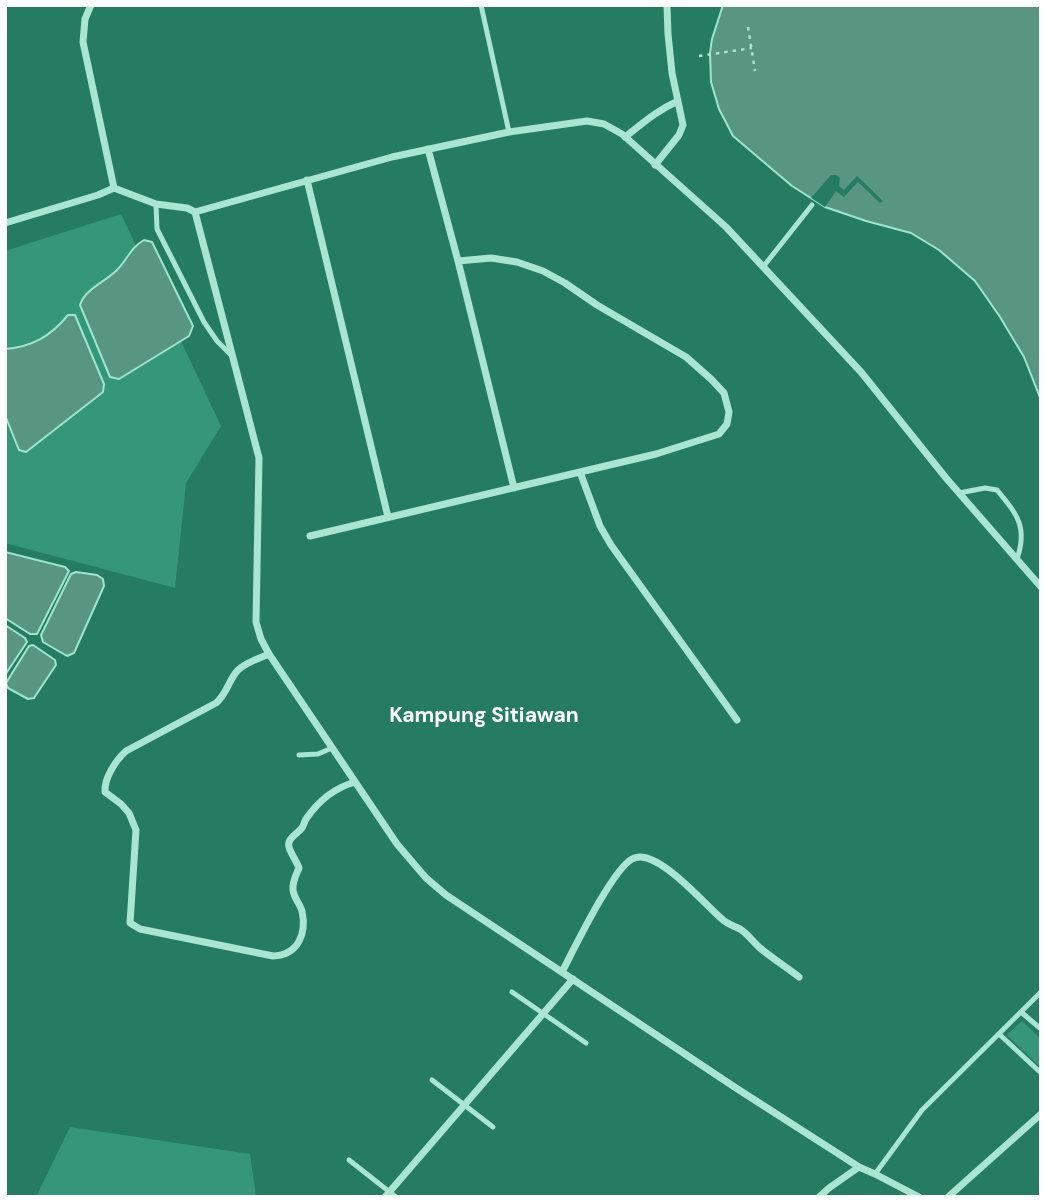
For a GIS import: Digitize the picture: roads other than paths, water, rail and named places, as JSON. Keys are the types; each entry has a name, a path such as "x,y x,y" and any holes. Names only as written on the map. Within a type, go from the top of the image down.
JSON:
{"street":[{"path":"91,5 85,19 83,42 114,188"},
{"path":"655,164 679,135 683,125 668,34 667,5"},
{"path":"625,137 650,116 678,101"},
{"path":"195,212 428,149 509,132 587,121 604,124 625,137 726,227 861,372 959,493 1041,587"},
{"path":"428,149 514,488"},
{"path":"307,180 388,517"},
{"path":"5,223 114,188 156,204 187,208 195,212 259,458 256,622 261,639 397,844 426,878 446,895 859,1167 919,1197"},
{"path":"310,536 656,454 719,434 727,424 729,412 724,393 686,357 543,271 517,262 491,258 458,261"},
{"path":"580,472 600,526 611,545 737,720"},
{"path":"269,654 237,671 216,703 126,751 119,757 109,775 104,792 129,813 136,830 130,923 140,929 283,956 294,949 303,932 302,910 293,891 299,868 289,847 290,841 325,796 355,782"},
{"path":"562,972 616,876 636,857 651,859 666,869 723,920 743,931 799,977"},
{"path":"390,1195 572,979"},
{"path":"948,1197 1041,1114"},
{"path":"819,1197 859,1167"}],"lane":[{"path":"481,5 509,132"},
{"path":"156,204 157,229 204,322 217,341 233,356"},
{"path":"763,267 812,205"},
{"path":"959,493 985,488 997,490 1020,521 1022,535 1017,558"},
{"path":"299,755 318,754 332,748"},
{"path":"512,992 586,1043"},
{"path":"875,1174 922,1110 1041,992"},
{"path":"1021,1012 1041,1030"},
{"path":"999,1034 1041,1073"},
{"path":"432,1080 493,1128"},
{"path":"349,1160 390,1195"}],"water":[{"path":"723,5 1041,5 1041,400 1024,357 1000,317 975,281 939,250 911,233 825,207 792,186 733,136 719,109 711,82 712,39"},
{"path":"144,240 152,242 193,326 189,336 119,379 110,377 80,305 86,294 117,270"},
{"path":"68,315 75,315 104,384 103,392 26,452 19,450 5,415 5,349 24,346 40,339 55,329"},
{"path":"5,552 65,567 69,571 37,634 30,634 5,618"},
{"path":"76,572 97,575 103,579 104,586 74,653 67,656 43,642 41,635 71,574"},
{"path":"5,625 27,642 5,675"},
{"path":"33,645 55,660 56,665 34,698 28,699 8,688 6,683 29,646"}],"district":[{"name":"Kampung Sitiawan","path":"484,716"}]}
